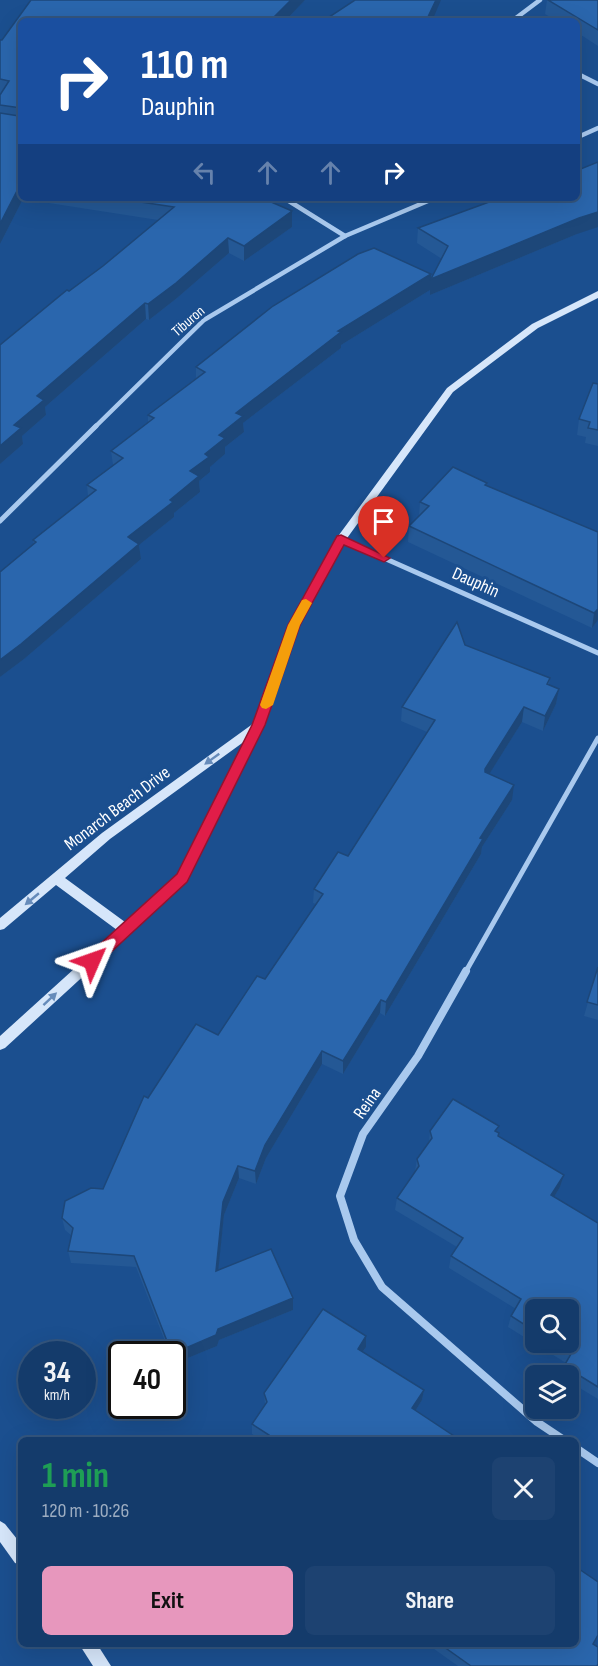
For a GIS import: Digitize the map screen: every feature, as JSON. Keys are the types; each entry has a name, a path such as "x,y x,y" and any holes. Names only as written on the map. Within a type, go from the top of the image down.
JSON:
{"street":[{"path":"516,18 540,0"},
{"path":"580,75 598,84"},
{"path":"580,136 598,128"},
{"path":"289,201 345,236"},
{"name":"Tiburon","path":"0,521 204,320 345,236 428,201"},
{"path":"0,1044 182,878 259,725 294,625 341,539 450,390 535,326 598,294"},
{"name":"Dauphin","path":"341,539 598,652"},
{"name":"Monarch Beach Drive","path":"0,925 106,836 259,725"},
{"name":"Reina","path":"560,1437 537,1422 382,1287 354,1240 340,1196 363,1134 418,1056 598,738"},
{"path":"56,879 126,930"},
{"path":"579,1450 598,1463"},
{"path":"0,1529 18,1553"},
{"path":"89,1647 103,1666"}],"building":[{"path":"31,0 291,0 273,18 18,18 18,108 0,105 0,95 9,81 0,79 0,40"},
{"path":"355,0 436,0 427,18 328,18"},
{"path":"548,0 598,0 598,30"},
{"path":"0,113 18,116 18,189 0,224"},
{"path":"598,162 598,212 431,279 448,246 418,228 492,201 580,201 580,169"},
{"path":"134,201 269,201 292,211 244,246 228,238 176,283 148,304 145,303 37,396 44,400 14,425 21,428 0,446 0,345 67,290 69,291 103,266 174,207"},
{"path":"374,248 431,274 338,331 341,332 236,413 243,416 219,435 225,438 205,454 209,457 190,471 199,476 170,500 173,502 128,537 139,544 0,660 0,572 36,542 33,540 96,490 87,485 123,458 111,451 154,418 148,415 205,372 196,367 273,306 358,254"},
{"path":"593,383 598,384 598,430 588,428 590,422 579,419"},
{"path":"453,467 487,483 485,485 598,532 598,609 594,613 409,526 429,506 420,502"},
{"path":"457,622 465,645 550,678 547,684 559,689 545,716 524,707 485,769 485,772 514,785 480,838 483,839 386,1002 381,1000 343,1061 322,1051 265,1145 255,1171 238,1166 223,1202 216,1271 271,1249 293,1298 218,1329 216,1335 186,1348 186,1341 167,1341 134,1256 68,1251 73,1228 62,1218 65,1201 91,1188 103,1189 144,1096 148,1098 196,1024 218,1035 257,976 265,979 323,894 314,889 338,852 348,856 435,720 402,707"},
{"path":"598,967 598,1005 587,1002"},
{"path":"453,1099 499,1126 495,1131 499,1133 498,1136 564,1175 551,1195 598,1223 598,1387 579,1375 579,1365 565,1365 570,1353 579,1353 579,1299 525,1299 525,1325 511,1316 521,1299 451,1256 463,1238 397,1198 419,1166 417,1159 432,1138 430,1131"},
{"path":"323,1309 366,1336 358,1349 424,1390 412,1408 456,1437 268,1437 269,1435 252,1424 267,1402 264,1393"},
{"path":"579,1569 598,1582 598,1635 593,1644 598,1647 597,1666 471,1666 444,1647 579,1647"}],"slow traffic":[{"path":"266,705 294,625 306,603"}],"route":[{"path":"92,961 182,878 259,725 294,625 341,539 384,558"}]}
